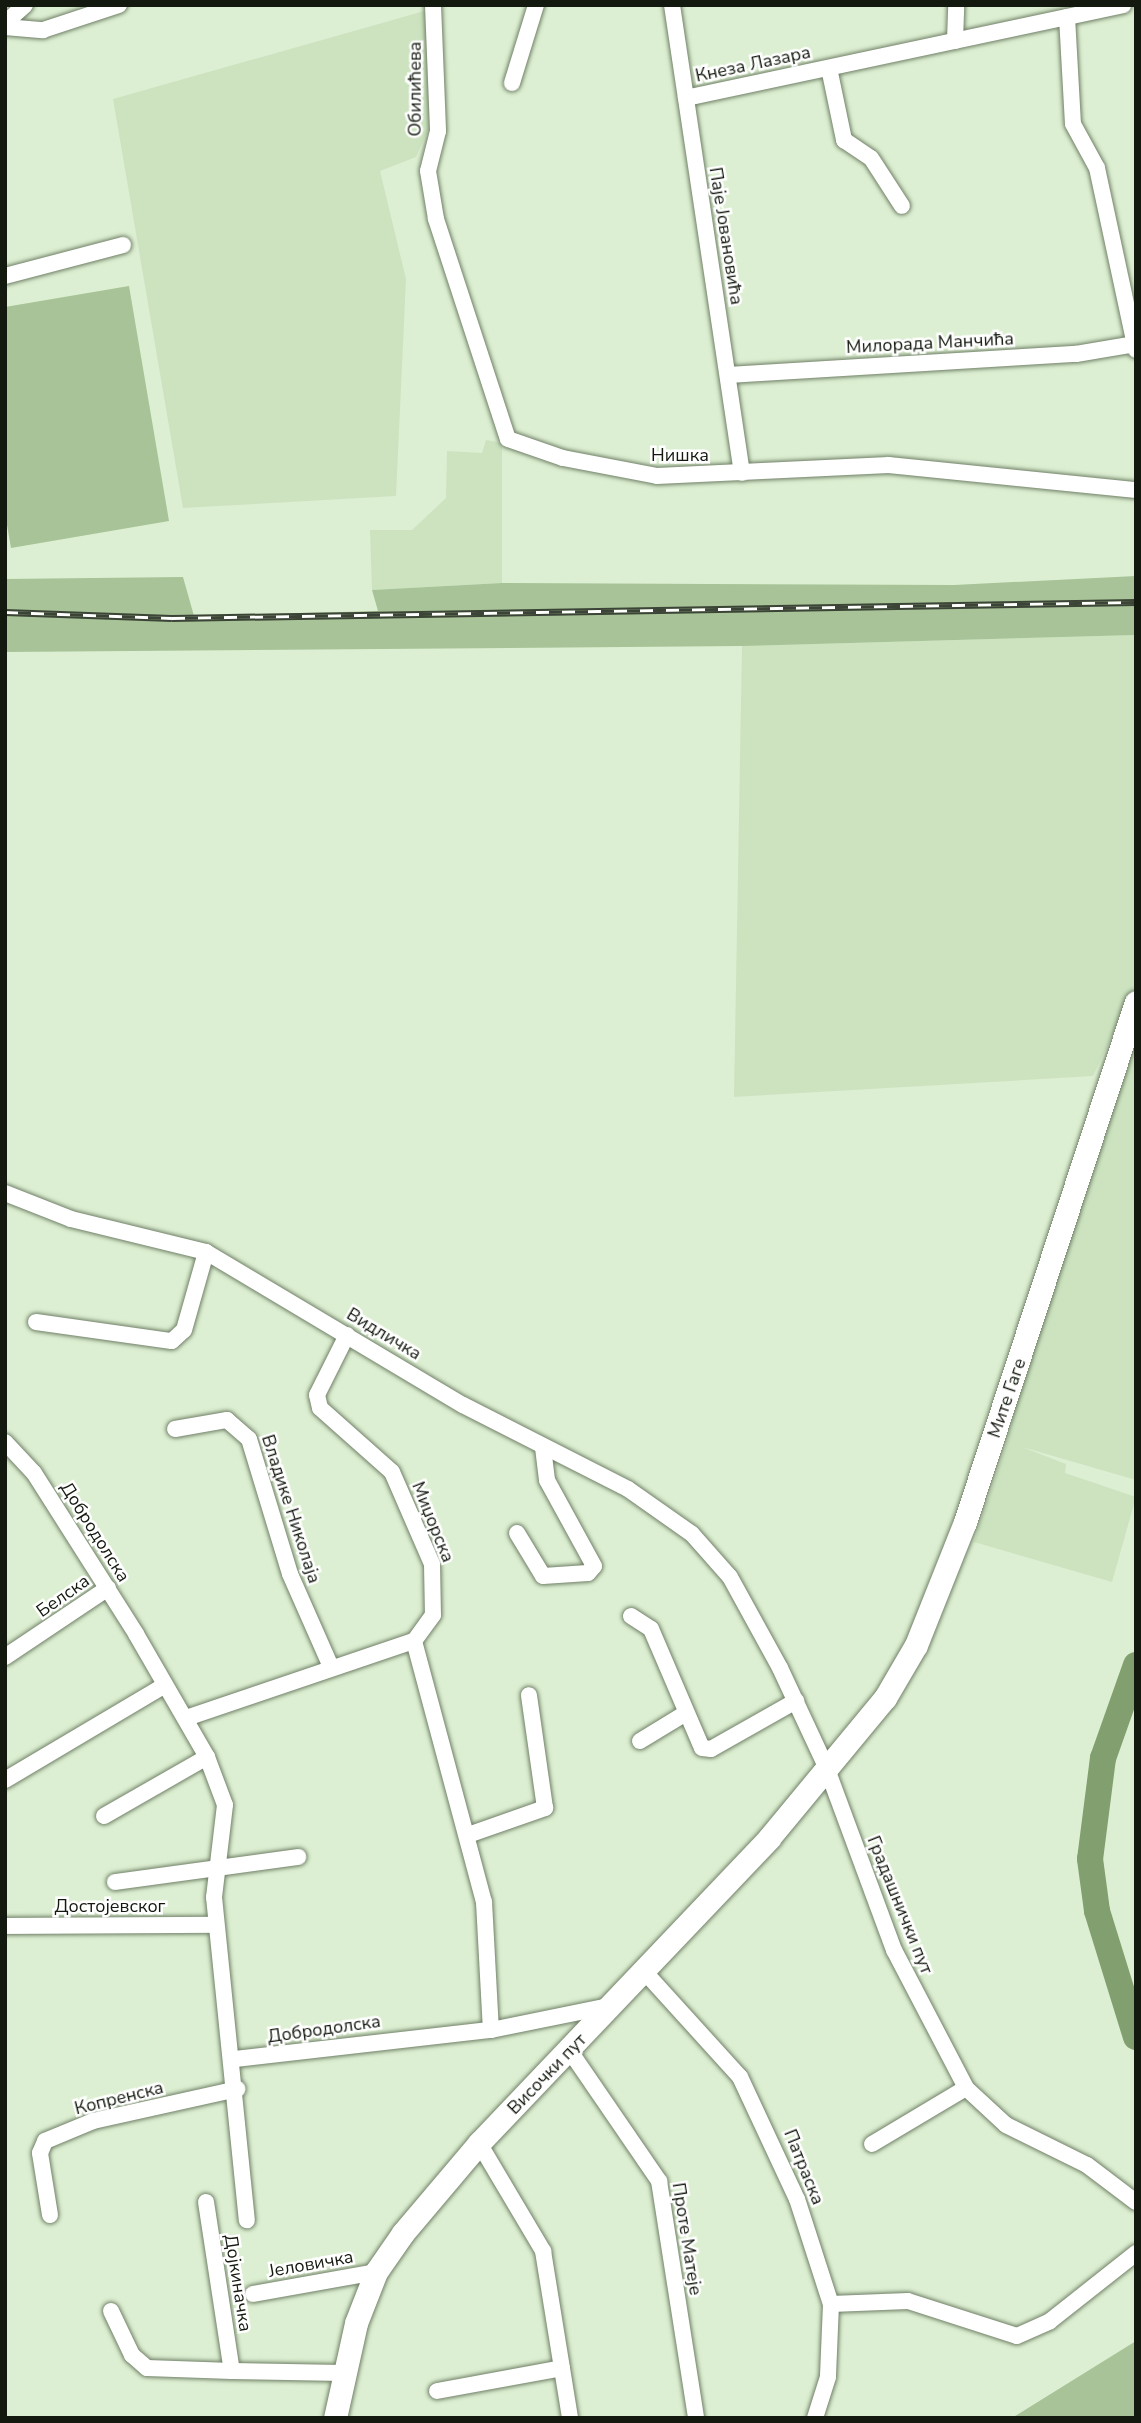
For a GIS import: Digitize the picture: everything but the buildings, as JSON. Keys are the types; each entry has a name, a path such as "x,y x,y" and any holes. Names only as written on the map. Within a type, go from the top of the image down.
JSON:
{"main road":[{"name":"Мите Гаге","path":"827,1769 885,1698 936,1605 1136,1002"},
{"name":"Височки пут","path":"335,2418 343,2373 376,2272 479,2143 570,2051 827,1769"}],"street":[{"path":"5,25 25,5"},
{"path":"5,25 43,30 119,5"},
{"name":"Обилићева","path":"428,171 438,131 433,5"},
{"path":"512,83 536,5"},
{"name":"Паје Јовановића","path":"672,5 742,473"},
{"path":"956,5 956,41"},
{"name":"Кнеза Лазара","path":"686,98 1112,6"},
{"path":"1067,17 1073,124 1097,168 1132,317 1135,347"},
{"name":"Кнеза Лазара","path":"829,68 844,140 871,158 902,206"},
{"name":"Нишка","path":"428,171 436,219 503,434 611,470 657,476 889,465 1136,490"},
{"path":"5,276 123,245"},
{"name":"Милорада Манчића","path":"727,375 1076,354 1135,347"},
{"name":"Видличка","path":"5,1193 71,1219 206,1252 544,1447 628,1489 708,1550 744,1597 827,1769"},
{"path":"36,1322 172,1341 184,1330 206,1252"},
{"name":"Миџорска","path":"347,1335 317,1395 320,1408 392,1472 422,1539 436,1604 414,1641"},
{"name":"Владике Николаја","path":"175,1429 227,1420 249,1439 290,1574 331,1667"},
{"name":"Добродолска","path":"5,1442 34,1473 108,1588 207,1757 227,1820 219,1866 216,1924 235,2059 491,2030 610,2006"},
{"path":"517,1533 543,1576 588,1573 594,1566 547,1480 544,1447"},
{"name":"Белска","path":"5,1657 108,1588"},
{"path":"631,1616 651,1629 686,1713 708,1750 796,1701"},
{"path":"186,1718 414,1641 484,1902 491,2030"},
{"path":"5,1780 165,1685"},
{"path":"468,1835 545,1808 529,1695"},
{"path":"640,1741 686,1713"},
{"path":"104,1816 207,1757"},
{"name":"Градашнички пут","path":"827,1769 894,1950 966,2088 1006,2125 1087,2165 1136,2202"},
{"path":"115,1882 298,1857"},
{"name":"Достојевског","path":"5,1926 216,1924"},
{"name":"Патраска","path":"643,1970 740,2077 757,2106 797,2199 831,2304 828,2377 815,2418"},
{"name":"Проте Матеје","path":"570,2051 659,2181 696,2418"},
{"path":"235,2059 247,2220"},
{"path":"872,2144 966,2088"},
{"name":"Копренска","path":"50,2215 40,2153 45,2141 93,2121 237,2089"},
{"path":"479,2143 542,2251 570,2418"},
{"name":"Дојкиначка","path":"206,2202 232,2371"},
{"path":"831,2304 908,2301 1017,2336 1050,2321 1136,2253"},
{"name":"Јеловичка","path":"253,2294 376,2272"},
{"path":"111,2311 132,2355 147,2368 343,2373"},
{"path":"437,2391 562,2368"}],"shaded area":[{"path":"428,10 431,123 416,157 380,171 406,279 396,496 183,508 113,99"},
{"path":"129,286 169,521 11,548 5,513 5,307"},
{"path":"486,440 502,443 502,583 372,590 370,530 412,530 446,498 447,451 482,453"},
{"path":"1136,576 1136,635 742,646 5,652 5,579 183,577 194,616 378,611 372,590 502,583 954,585"},
{"path":"1136,635 1136,985 1093,1076 734,1097 742,646"},
{"path":"1136,1018 1136,1480 1022,1447 1066,1464 1065,1473 1136,1497 1112,1582 974,1542 1007,1442 1053,1255"},
{"path":"1136,2341 1136,2418 1012,2418"}],"waterway":[{"path":"1136,1665 1103,1758 1090,1859 1097,1911 1136,2037"}],"railway":[{"path":"5,612 172,618 1136,602"}]}
